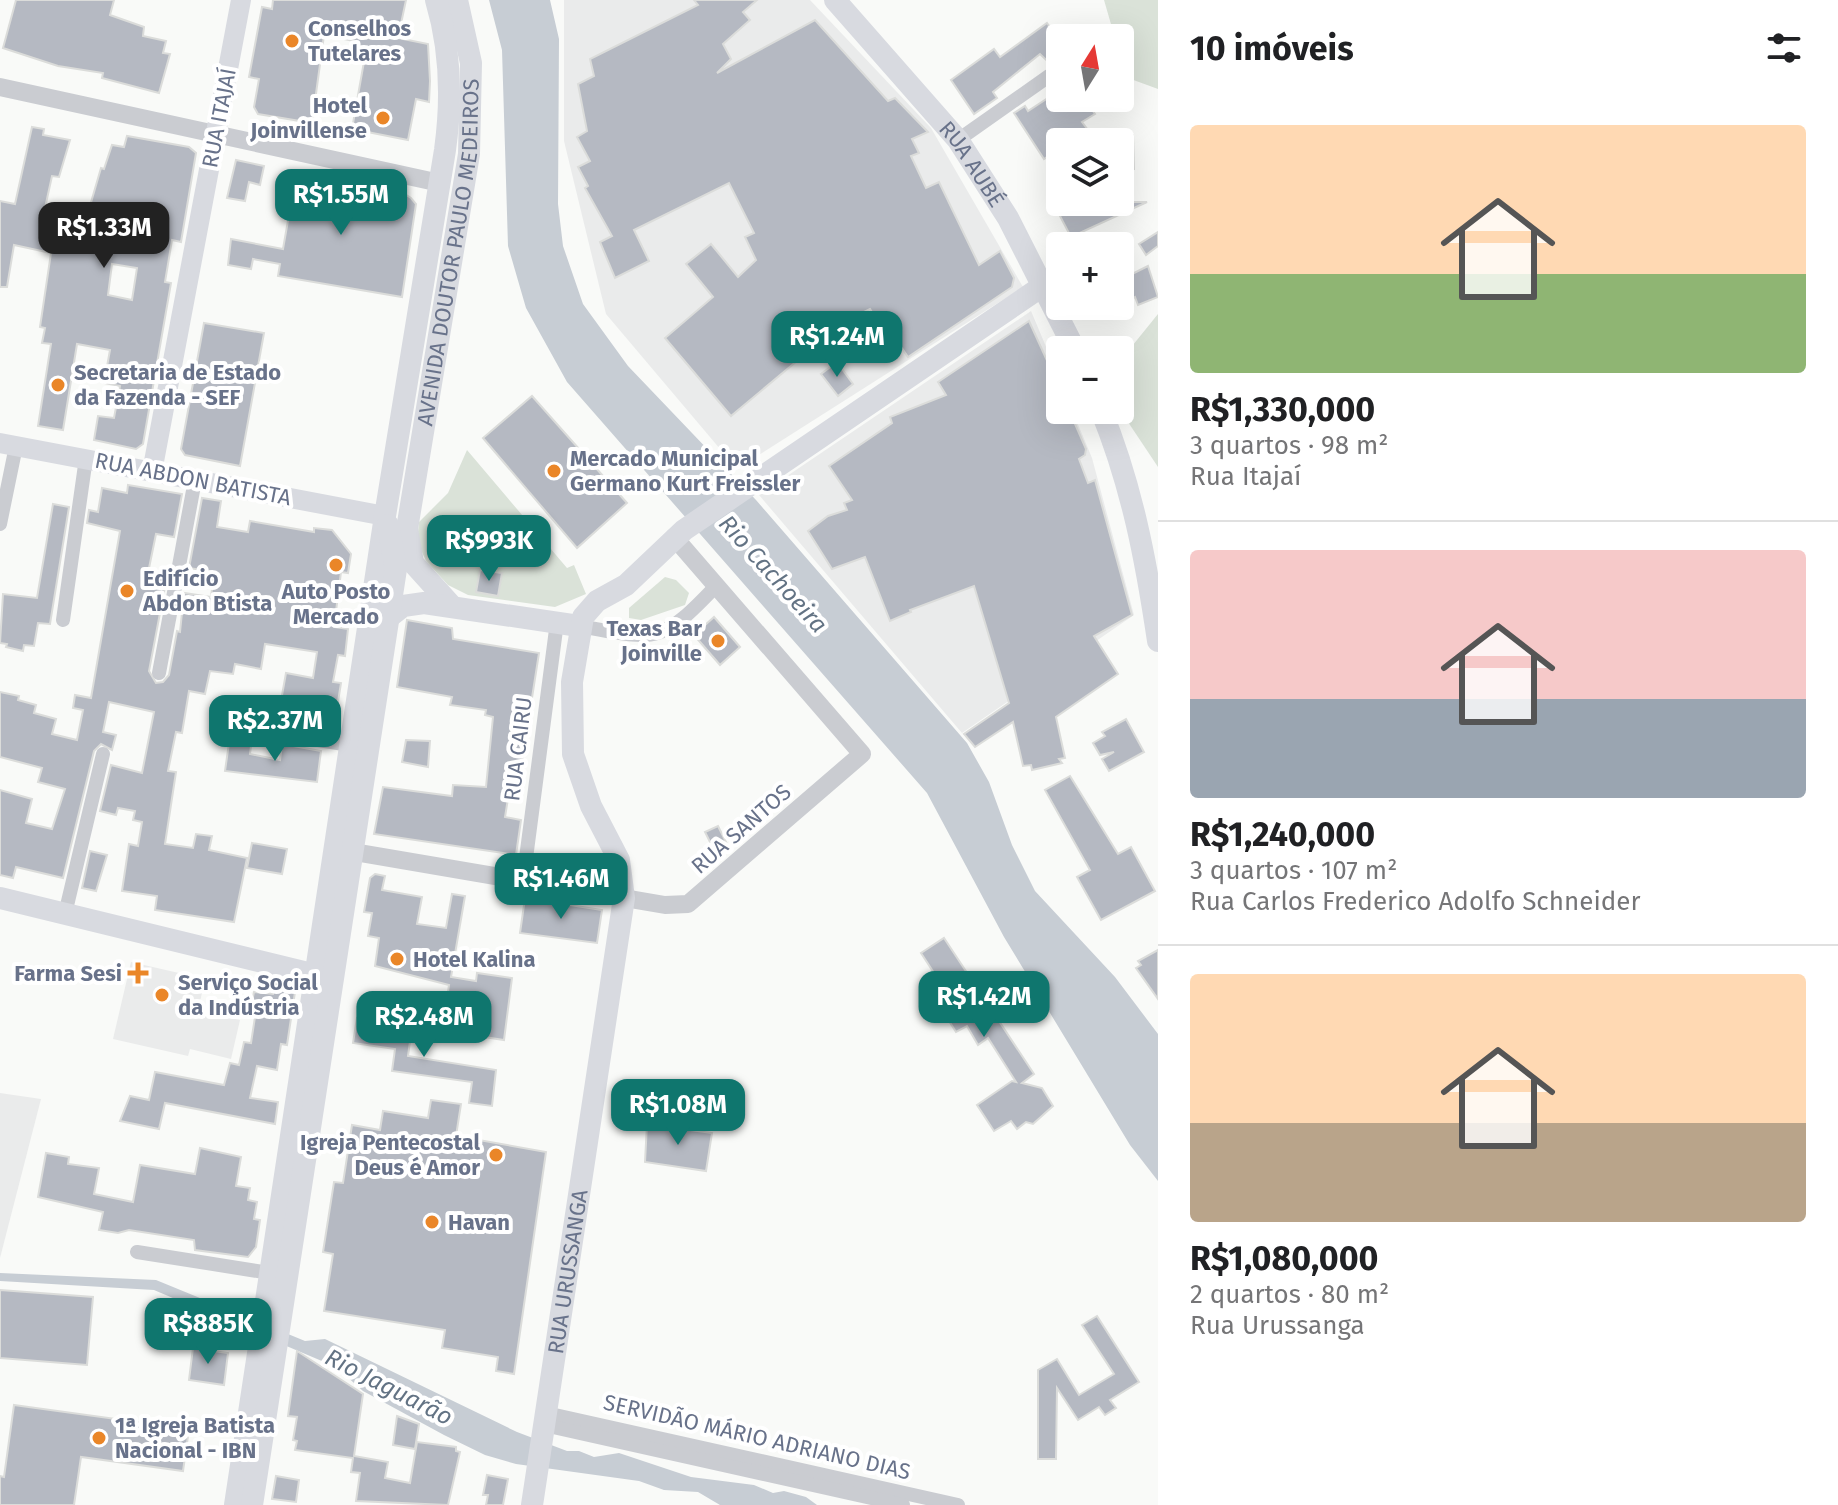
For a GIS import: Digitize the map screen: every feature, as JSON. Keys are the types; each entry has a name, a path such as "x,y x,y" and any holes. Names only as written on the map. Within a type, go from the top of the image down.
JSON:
{"main road":[{"name":"RUA ITAJAÍ","path":"152,472 241,0"},
{"name":"AVENIDA DOUTOR PAULO MEDEIROS","path":"272,1315 270,1273 385,516 448,127 449,56 436,0"},
{"name":"AVENIDA DOUTOR PAULO MEDEIROS","path":"450,604 413,563 407,539 409,506 469,154 472,89 467,40 457,0"},
{"name":"RUA AUBÉ","path":"835,0 958,140 1044,285 1068,336"},
{"path":"440,183 462,192"},
{"path":"389,617 412,603 450,604 579,626 589,608 626,585 679,534 1044,285"},
{"path":"1106,424 1135,507 1158,641"},
{"name":"RUA ABDON BATISTA","path":"8,445 385,516"},
{"path":"235,1505 266,1353 354,852 397,557 385,516 409,506"},
{"name":"RUA URUSSANGA","path":"532,1505 624,898 619,860 591,806 573,754 572,682 579,626"},
{"path":"0,898 316,975"},
{"path":"252,1505 266,1353"}],"street":[{"path":"958,140 1046,78"},
{"path":"0,87 440,183"},
{"path":"0,524 8,445"},
{"path":"63,620 86,458"},
{"path":"159,673 195,480"},
{"path":"579,626 637,636 664,634 676,626 716,586 679,534"},
{"name":"RUA SANTOS","path":"354,852 676,905 699,898 862,754 716,586"},
{"name":"RUA CAIRU","path":"523,881 557,622"},
{"path":"248,729 350,745"},
{"path":"65,914 103,754"},
{"path":"137,1252 270,1273"},
{"name":"SERVIDÃO MÁRIO ADRIANO DIAS","path":"545,1423 903,1505"},
{"name":"SERVIDÃO MÁRIO ADRIANO DIAS","path":"545,1423 958,1505"}],"shaded area":[{"path":"564,0 810,0 931,128 1023,287 737,469 606,314 564,141"},
{"path":"1104,0 1158,0 1158,89 1134,80 1134,24 1111,24"},
{"path":"1031,311 1046,347 1046,424 1078,424 1092,458 1134,615 962,733 759,495"},
{"path":"1158,314 1158,467 1129,424 1134,424 1134,344"},
{"path":"467,450 567,568 574,565 586,594 555,607 468,595 448,585 426,561 417,541 419,522 448,493"},
{"path":"665,577 676,580 689,593 685,605 641,620 629,618 629,608"},
{"name":"Serviço Social da Indústria","path":"131,962 205,979 198,1011 240,1020 231,1059 190,1049 188,1056 113,1039"},
{"path":"0,1093 41,1099 0,1258"}],"water":[{"name":"Rio Cachoeira","path":"489,0 550,0 559,39 558,204 563,246 583,304 628,366 756,500 967,743 989,782 1012,845 1035,891 1115,977 1158,1034 1158,1181 1130,1145 1004,937 927,793 567,382 526,308 508,246 502,50"},
{"name":"Rio Jaguarão","path":"0,1273 156,1280 305,1341 325,1339 517,1432 567,1451 579,1451 594,1457 619,1453 691,1477 754,1485 773,1493 784,1491 806,1497 817,1505 720,1505 698,1492 664,1490 639,1481 516,1464 485,1455 444,1435 363,1391 336,1367 154,1290 0,1281"}],"building":[{"path":"16,0 114,0 110,15 144,27 143,36 166,41 163,53 170,54 159,93 102,78 103,73 58,66 3,48"},
{"path":"273,0 406,0 398,38 428,44 430,81 429,102 416,99 408,140 352,129 365,56 356,54 359,42 324,35 312,123 258,114 254,107 259,79 249,77 262,7 272,9"},
{"path":"694,0 757,0 743,12 750,20 723,44 731,59 717,73 815,20 888,101 895,98 928,132 912,139 919,153 911,156 926,188 939,182 979,265 1000,251 1014,278 1012,287 908,357 893,335 889,338 870,309 801,342 809,351 731,416 665,338 713,297 686,264 711,244 738,277 756,260 745,237 754,233 729,183 634,230 649,261 615,278 600,242 612,236 585,188 588,186 578,167 590,161 577,137 587,131 578,84 594,76 590,59 698,5"},
{"path":"1048,24 1046,60 1040,54 993,92 997,98 974,114 951,80 994,49 1000,57"},
{"path":"1046,99 1046,112 1095,114 1082,122 1086,128 1046,128 1044,159 1014,113 1025,106 1028,111"},
{"path":"32,127 44,129 43,135 70,140 59,177 52,176 45,208 51,209 49,216 85,223 101,168 104,169 112,145 124,147 127,136 189,147 196,153 181,242 172,240 165,282 171,283 143,444 136,449 94,440 98,416 114,418 120,386 104,383 110,350 77,344 63,430 38,426 51,344 42,343 45,328 40,327 51,253 14,245 7,287 0,287 0,201 15,204","holes":["112,264 137,268 132,300 108,295"]},
{"path":"236,160 264,166 260,185 249,182 245,201 227,198"},
{"path":"296,175 359,188 360,181 395,188 411,198 416,204 402,297 278,276 280,264 253,259 251,269 228,265 231,239 283,249"},
{"path":"1060,216 1117,216 1082,232 1068,232"},
{"path":"1158,232 1158,246 1146,255 1139,244"},
{"path":"1148,266 1158,297 1138,305 1134,298 1134,273"},
{"path":"1029,321 1046,358 1046,424 1075,424 1086,449 1085,455 1079,459 1088,483 1095,480 1132,615 1094,636 1118,674 1056,717 1065,758 1059,759 1062,763 1032,770 1031,765 1023,766 1013,722 975,747 964,734 1009,703 974,586 910,610 890,621 865,557 832,569 808,531 828,516 847,510 844,503 852,500 829,466 892,423 890,417 946,395 938,382"},
{"path":"204,323 264,333 240,466 185,455 181,449"},
{"path":"837,362 853,384 838,396 821,374"},
{"name":"Mercado Municipal Germano Kurt Freissler","path":"532,396 627,503 577,548 483,438"},
{"path":"128,485 182,494 174,537 156,534 148,573 167,576 149,671 156,683 163,682 169,675 177,631 180,632 184,593 211,597 214,572 189,568 202,498 221,501 217,527 248,532 250,521 314,532 314,528 332,530 351,554 348,573 341,572 334,627 348,629 345,656 338,655 333,682 341,683 337,708 327,706 323,731 272,723 274,711 279,712 286,673 313,678 317,652 265,644 261,669 235,664 233,674 210,671 205,694 189,691 182,733 176,732 168,771 176,772 165,844 193,848 196,834 212,836 209,850 247,858 234,922 155,910 157,896 122,891 129,844 138,846 142,822 133,820 135,811 118,808 116,815 100,811 111,765 142,773 154,712 109,702 103,732 116,735 112,750 101,744 94,751 63,878 16,867 13,878 0,875 0,790 32,799 26,823 52,829 65,789 38,782 42,768 0,757 0,692 19,696 18,700 36,705 34,713 56,719 52,734 77,740 83,710 73,708 75,695 91,698 120,531 87,523 89,510 98,512 102,488 127,493"},
{"path":"53,504 69,507 50,624 38,623 34,646 24,645 23,651 6,647 7,644 0,643 3,594 37,598"},
{"path":"480,570 502,573 498,596 476,592"},
{"path":"714,617 740,647 720,665 694,635"},
{"path":"407,620 452,628 453,639 539,653 519,781 511,780 505,817 521,820 516,855 374,834 383,787 452,796 453,785 486,787 493,717 485,715 486,710 450,705 452,697 397,687"},
{"path":"1126,719 1144,752 1109,771 1102,759 1114,752 1100,755 1093,743 1105,736 1102,732"},
{"path":"406,740 430,741 428,767 402,762"},
{"path":"229,743 251,746 250,754 280,760 282,744 321,751 317,782 225,771"},
{"path":"1070,776 1118,854 1131,847 1155,891 1101,920 1077,877 1090,870 1045,790"},
{"path":"718,826 727,844 714,850 705,832"},
{"path":"252,843 287,849 282,874 247,868"},
{"path":"90,851 107,855 96,891 82,888"},
{"path":"375,874 385,876 382,890 422,897 417,924 446,928 452,894 465,896 451,977 476,981 477,973 512,978 504,1040 458,1033 464,994 448,992 449,985 375,966 379,938 368,936 372,913 364,912 370,878"},
{"path":"525,898 602,910 597,943 520,933"},
{"path":"944,938 1034,1074 1022,1083 1042,1088 1053,1106 1033,1124 1026,1122 1017,1129 1011,1121 994,1131 977,1105 1012,1081 1016,1082 988,1038 978,1045 967,1026 956,1032 923,980 934,973 921,953"},
{"path":"1158,950 1158,999 1136,968 1141,965 1138,961"},
{"path":"275,983 291,986 295,992 287,1045 281,1044 277,1070 257,1066 250,1098 278,1102 275,1124 165,1103 159,1129 120,1121 130,1096 149,1100 155,1072 224,1085 230,1063 239,1065 244,1042 251,1043 255,1017 249,1016 254,992 273,994"},
{"path":"357,1018 412,1027 408,1056 496,1070 492,1106 469,1103 472,1082 392,1071 395,1049 353,1043"},
{"name":"Havan","path":"431,1100 461,1104 456,1136 546,1152 514,1374 496,1371 498,1357 442,1348 445,1330 324,1311 333,1254 323,1252 334,1182 343,1183 352,1125 380,1130 383,1111 428,1118"},
{"path":"647,1124 712,1133 706,1171 645,1162"},
{"path":"200,1148 241,1157 236,1186 250,1188 248,1200 257,1202 254,1219 260,1220 256,1247 248,1257 195,1250 194,1240 129,1230 118,1233 99,1230 103,1212 38,1197 46,1153 69,1157 68,1164 99,1168 94,1194 133,1202 140,1165 195,1174"},
{"path":"0,1290 93,1297 87,1365 0,1358"},
{"path":"1097,1316 1139,1382 1110,1400 1116,1408 1105,1415 1099,1407 1078,1420 1057,1388 1056,1459 1038,1459 1038,1370 1057,1359 1079,1395 1114,1374 1082,1325"},
{"path":"193,1348 228,1353 224,1385 189,1380"},
{"path":"297,1351 363,1394 354,1456 388,1462 385,1478 410,1483 417,1442 456,1447 456,1451 460,1452 448,1505 356,1501 360,1473 351,1472 353,1458 295,1450 297,1441 293,1440 297,1417 288,1416"},
{"name":"1ª Igreja Batista Nacional - IBN","path":"14,1405 189,1429 183,1471 81,1457 74,1505 0,1505 0,1476 4,1477"},
{"path":"397,1416 419,1424 415,1449 393,1445"},
{"path":"487,1475 508,1479 503,1505 486,1505 488,1495 483,1495"},
{"path":"276,1476 299,1480 296,1502 272,1499"}],"place":[{"name":"Conselhos Tutelares","path":"292,41"},
{"name":"Hotel Joinvillense","path":"383,118"},
{"name":"Secretaria de Estado da Fazenda - SEF","path":"58,385"},
{"name":"Mercado Municipal Germano Kurt Freissler","path":"554,471"},
{"name":"Auto Posto Mercado","path":"336,565"},
{"name":"Edifício Abdon Btista","path":"127,591"},
{"name":"Texas Bar Joinville","path":"718,641"},
{"name":"Hotel Kalina","path":"397,959"},
{"name":"Farma Sesi","path":"138,973"},
{"name":"Serviço Social da Indústria","path":"162,995"},
{"name":"Igreja Pentecostal Deus é Amor","path":"496,1155"},
{"name":"Havan","path":"432,1222"},
{"name":"1ª Igreja Batista Nacional - IBN","path":"99,1438"}]}
